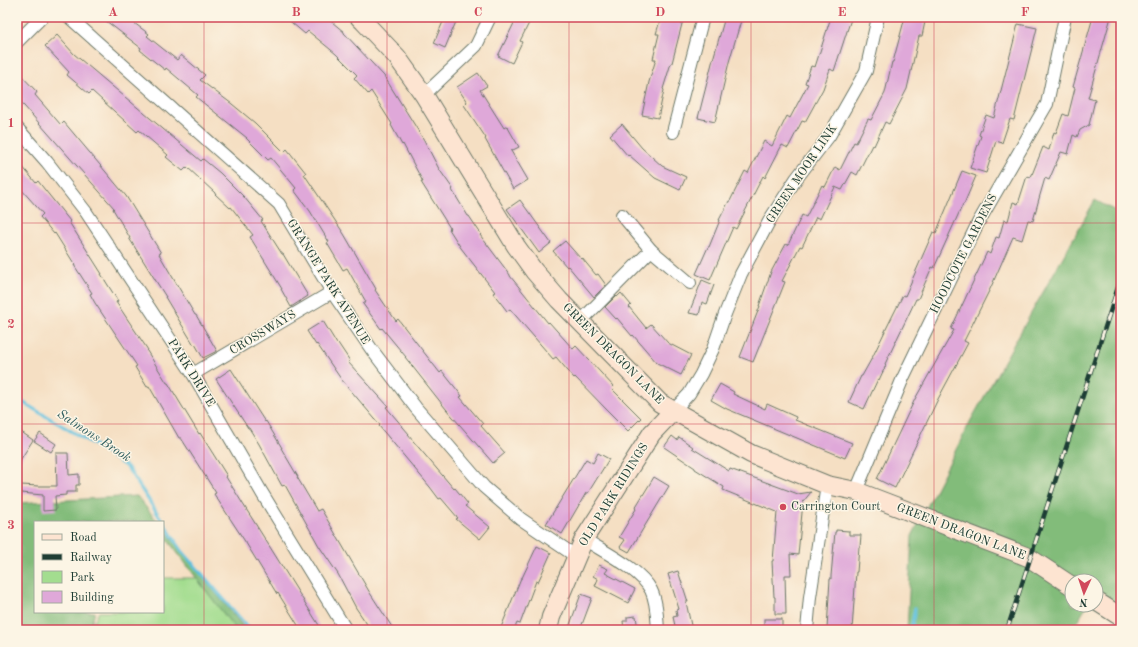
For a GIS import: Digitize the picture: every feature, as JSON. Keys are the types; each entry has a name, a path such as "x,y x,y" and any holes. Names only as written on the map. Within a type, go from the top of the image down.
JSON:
{"street":[{"path":"17,42 42,17"},
{"name":"GRANGE PARK AVENUE","path":"69,17 279,204 332,292 372,350 416,408 484,487 521,519 577,557"},
{"name":"GREEN DRAGON LANE","path":"358,17 397,57 424,95 516,246 534,271 559,300 660,403 751,454 827,485 856,491 1028,557 1064,581"},
{"path":"424,95 476,46 490,17"},
{"path":"673,132 703,17"},
{"name":"GREEN MOOR LINK","path":"673,411 689,394 701,374 713,349 741,274 772,216 796,179 828,136 866,71 878,17"},
{"name":"HOODCOTE GARDENS","path":"856,491 903,378 978,222 1047,104 1065,17"},
{"name":"PARK DRIVE","path":"17,128 47,162 86,212 193,374 258,486 346,630"},
{"path":"622,215 650,250 690,283"},
{"path":"581,322 650,250"},
{"name":"CROSSWAYS","path":"193,374 332,292"},
{"name":"OLD PARK RIDINGS","path":"548,630 551,617 584,539 652,434 673,411"},
{"path":"807,630 810,597 827,485"},
{"path":"584,539 626,565 644,579 652,591 655,602 658,630"},
{"path":"1104,606 1121,617"}],"green space":[{"path":"1095,200 1121,214 1121,604 1104,605 1104,573 1064,573 1064,613 1083,613 1073,630 907,630 912,536 971,420"},
{"path":"137,496 157,521 34,521 34,613 95,613 89,630 17,630 17,503"},
{"path":"164,529 246,630 236,630 164,535"},
{"path":"164,578 196,578 239,630 89,630 98,613 164,613"}],"building":[{"path":"101,17 126,17 149,34 147,36 177,60 181,55 205,75 200,80 255,123 284,152 287,149 306,173 304,174 344,234 376,289 375,290 396,321 398,319 440,373 442,371 462,396 460,397 483,424 481,426 505,453 493,463 446,409 406,357 382,328 381,329 363,304 366,302 347,268 343,270 327,243 329,242 310,211 294,190 296,188 271,158 268,160 247,138 196,97 198,95 166,68 165,70 140,50 141,48"},
{"path":"285,17 326,17 344,32 384,76 424,140 439,169 453,189 452,190 468,216 510,276 548,323 549,322 573,349 576,346 614,387 612,389 641,418 628,431 575,377 574,378 556,357 553,359 510,309 507,311 493,293 495,292 461,248 449,229 450,228 421,182 423,182 391,125 392,124 371,91 368,94 354,78 357,75 336,54 308,31 305,34"},
{"path":"445,17 458,17 445,48 434,43"},
{"path":"517,17 532,17 520,41 522,42 512,63 498,56"},
{"path":"661,17 670,17 683,20 672,63 663,89 658,118 642,115 649,82 656,59 653,59 659,34 656,34"},
{"path":"725,17 742,17 729,62 715,122 698,118"},
{"path":"831,17 845,17 851,19 834,71 830,69 823,89 805,122 802,121 788,148 782,145 765,178 763,176 736,229 733,227 710,280 696,274 709,247 719,220 745,171 748,173 764,141 772,146 787,116 790,118 808,84 805,83 811,66 815,67"},
{"path":"905,17 926,17 922,36 919,36 907,89 889,124 885,122 874,146 872,145 857,175 852,172 842,190 835,187 820,219 816,217 802,247 800,246 782,281 785,282 753,362 740,357 760,306 771,272 786,244 788,245 802,215 806,217 822,185 825,187 835,167 840,170 854,142 856,143 868,119 871,120 885,93"},
{"path":"1093,17 1111,17 1088,98 1095,100 1089,125 1080,130 1077,137 1073,135 1068,154 1061,152 1049,180 1045,178 1033,221 1028,220 1022,240 1013,237 991,287 964,341 968,343 938,399 895,488 877,479 915,399 954,330 951,329 987,252 990,254 996,237 999,238 1004,220 1008,221 1013,202 1018,204 1027,176 1031,177 1043,147 1049,150 1054,132 1056,133 1063,114 1068,116 1075,88 1073,87"},
{"path":"1018,24 1037,28 1014,120 1010,119 1002,143 996,141 986,173 970,168 981,136 979,135 986,115 994,118"},
{"path":"57,35 74,54 201,161 203,159 220,173 244,197 263,220 261,221 308,296 291,307 282,289 250,237 253,235 231,207 230,208 187,167 183,171 166,157 168,155 139,130 137,132 92,91 89,94 67,75 69,72 45,46"},
{"path":"17,71 37,92 35,95 61,125 64,122 126,196 161,253 159,254 217,351 203,358 129,238 113,209 114,208 17,98"},
{"path":"478,73 487,86 480,90 504,128 507,126 519,147 511,151 528,180 513,189 485,139 486,138 464,105 467,102 457,87"},
{"path":"622,124 642,148 662,166 686,177 680,190 655,178 629,155 628,156 610,135"},
{"path":"17,160 36,183 38,181 70,221 69,222 118,301 116,302 148,350 147,351 227,476 226,477 322,630 301,630 278,593 277,594 214,494 216,493 181,438 179,438 149,386 147,387 135,367 137,366 95,303 90,294 92,293 55,233 54,234 40,217 43,214 21,189 17,192"},
{"path":"962,171 976,176 934,268 932,267 918,299 916,299 864,409 849,402 903,295 905,296 933,232 936,233"},
{"path":"520,200 551,243 539,253 507,209"},
{"path":"565,241 596,275 598,274 606,285 594,297 568,266 567,267 553,251"},
{"path":"702,280 714,285 707,304 702,302 699,315 689,313"},
{"path":"621,293 631,305 629,307 646,328 651,324 668,343 691,355 681,375 657,363 633,335 632,336 617,318 616,319 605,307"},
{"path":"323,321 337,344 338,343 350,361 348,362 388,406 386,407 409,434 408,435 468,504 465,506 490,527 480,539 456,519 458,518 441,498 439,499 341,379 317,344 316,345 307,331"},
{"path":"231,369 265,422 266,421 317,511 321,509 370,593 394,630 371,630 356,608 338,574 319,546 285,485 282,486 259,444 216,379"},
{"path":"720,384 734,392 733,394 765,409 767,404 796,417 795,420 852,443 845,458 727,409 711,400"},
{"path":"17,429 33,440 17,465"},
{"path":"40,433 56,444 51,452 34,441"},
{"path":"672,436 677,440 679,437 693,447 692,448 729,471 730,469 798,494 811,492 803,502 798,555 790,554 791,575 785,575 786,614 775,614 772,561 777,512 723,490 724,487 664,447"},
{"path":"56,453 68,453 69,475 79,474 79,485 76,485 76,492 66,492 66,495 55,496 56,510 43,511 43,495 21,493 21,485 57,486"},
{"path":"598,453 609,459 588,493 586,493 562,534 546,524 586,459 593,463"},
{"path":"654,477 669,486 629,552 620,547 625,540 619,537"},
{"path":"836,530 849,531 849,535 861,535 856,572 852,630 827,629 830,579"},
{"path":"537,546 551,553 538,582 536,581 520,624 517,623 514,630 500,630 521,578"},
{"path":"599,565 608,569 605,573 635,589 628,603 595,586 598,579 593,576"},
{"path":"678,571 688,602 686,602 692,630 676,630 673,617 677,616 676,610 679,609 668,574"},
{"path":"581,594 592,598 580,630 568,630"},
{"path":"636,616 638,630 624,630 623,621 627,621 627,617"},
{"path":"764,619 782,619 782,630 764,630"}],"waterway":[{"name":"Salmons Brook","path":"17,399 93,444 127,467 162,521"},
{"name":"Salmons Brook","path":"164,524 182,551 250,630"},
{"path":"911,630 915,608"}],"railway":[{"path":"1007,630 1121,278"}],"place":[{"name":"Carrington Court","path":"783,507"}]}
